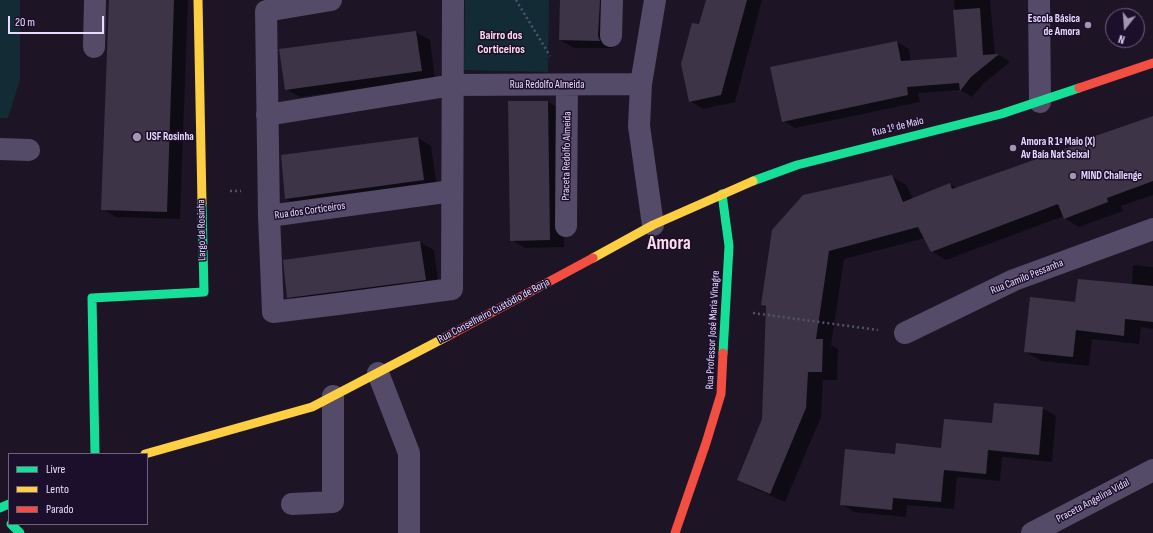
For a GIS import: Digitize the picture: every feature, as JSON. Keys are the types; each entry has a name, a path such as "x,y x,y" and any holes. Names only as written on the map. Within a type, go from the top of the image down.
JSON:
{"street":[{"path":"94,47 95,0"},
{"name":"Largo da Rosinha","path":"95,453 92,298 204,292 198,0"},
{"name":"Rua dos Corticeiros","path":"331,0 266,11 269,216 452,191"},
{"path":"269,216 273,312 452,289 453,0"},
{"path":"611,36 612,0"},
{"path":"653,225 638,126 641,84 654,0"},
{"path":"1039,0 1040,102"},
{"name":"Rua 1º de Maio","path":"653,225 722,194 797,164 1001,114 1153,63"},
{"name":"Rua Redolfo Almeida","path":"452,85 641,84"},
{"path":"267,114 452,85"},
{"name":"Praceta Redolfo Almeida","path":"566,226 568,85"},
{"path":"0,149 29,150"},
{"name":"Rua Professor José Maria Vinagre","path":"676,533 721,394 729,246 722,194"},
{"name":"Rua Conselheiro Custódio de Borja","path":"148,453 312,407 459,330 653,225"},
{"name":"Rua Camilo Pessanha","path":"905,333 1014,280 1153,229"},
{"path":"378,373 409,453 409,533"},
{"path":"292,504 333,502 333,396"},
{"name":"Praceta Angelina Vidal","path":"1032,533 1153,470"},
{"path":"0,514 8,521"},
{"path":"12,525 20,533"}],"path":[{"path":"516,0 568,85"},
{"path":"202,192 269,190"},
{"path":"726,309 905,333"}],"shaded area":[{"path":"0,0 20,0 20,80 8,118 0,118"},
{"path":"465,0 549,0 548,72 464,70"}],"building":[{"path":"109,0 174,0 167,212 101,210"},
{"path":"560,0 600,0 598,36 600,41 559,40"},
{"path":"706,0 747,0 721,95 689,102 681,64 692,23 699,24"},
{"path":"980,8 983,55 999,54 971,77 960,91 959,83 907,87 908,95 782,122 770,67 897,41 901,61 957,57 953,10"},
{"path":"416,31 422,71 285,90 279,49"},
{"path":"508,101 548,101 550,240 510,241"},
{"path":"1153,116 1153,181 1107,198 1108,202 1064,219 1058,204 931,252 918,227 829,251 816,339 823,339 822,372 808,372 806,408 770,494 737,480 762,419 766,306 761,305 772,230 803,195 892,175 903,202 950,183 952,189"},
{"path":"418,137 424,180 285,199 281,155"},
{"path":"420,241 426,280 287,298 283,260"},
{"path":"1078,279 1153,286 1153,322 1125,319 1124,336 1076,330 1073,357 1024,352 1030,297 1075,302"},
{"path":"994,403 1043,407 1039,455 988,450 986,474 944,470 941,502 893,498 892,510 840,505 845,449 895,454 896,443 941,448 944,419 992,423"}],"traffic: fast":[{"path":"753,181 797,165 1001,114 1079,88"},
{"path":"722,194 729,246 723,353"},
{"path":"95,453 92,298 204,292 202,203"},
{"path":"0,508 8,504"},
{"path":"12,525 20,533"}],"traffic: slow":[{"path":"198,0 202,203"},
{"path":"593,258 653,225 753,181"},
{"path":"148,453 312,407 448,336"}],"traffic: jam":[{"path":"1079,88 1153,63"},
{"path":"448,336 593,258"},
{"path":"675,533 721,394 723,353"}],"place":[{"name":"Escola Básica de Amora","path":"1088,25"},
{"name":"USF Rosinha","path":"137,137"},
{"name":"Amora R 1º Maio (X) Av Baía Nat Seixal","path":"1013,148"},
{"name":"MIND Challenge","path":"1073,176"}],"district":[{"name":"Bairro dos Corticeiros","path":"501,43"},
{"name":"Amora","path":"669,244"}]}
